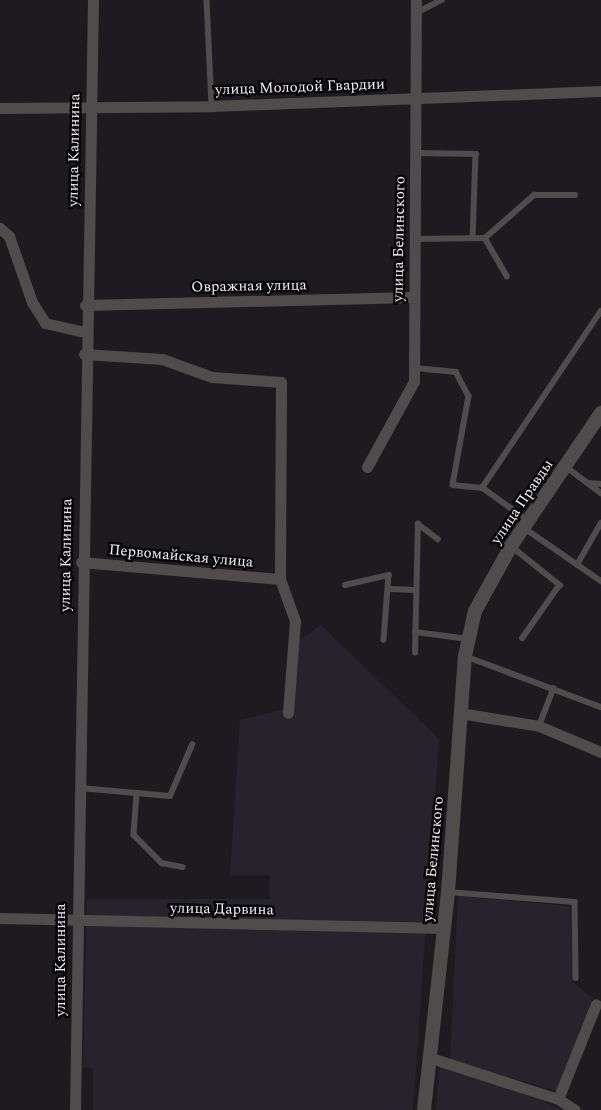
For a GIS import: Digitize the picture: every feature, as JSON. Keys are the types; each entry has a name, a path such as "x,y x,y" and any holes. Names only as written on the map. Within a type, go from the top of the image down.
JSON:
{"street":[{"name":"улица Калинина","path":"75,1110 84,354 93,0"},
{"name":"улица Белинского","path":"367,467 414,381 413,298 418,98 416,0"},
{"name":"улица Молодой Гвардии","path":"0,108 212,106 601,91"},
{"path":"0,228 9,236 32,302 44,323 85,332"},
{"name":"Овражная улица","path":"85,305 413,298"},
{"path":"84,354 162,359 212,377 281,382 280,579 295,621 288,713"},
{"name":"улица Правды","path":"475,611 511,546 599,419"},
{"name":"Первомайская улица","path":"81,562 280,579"},
{"name":"улица Белинского","path":"424,1110 448,892 465,656 475,611"},
{"path":"460,713 539,726 601,752"},
{"name":"улица Дарвина","path":"0,918 444,928"},
{"path":"558,1099 596,1004"},
{"path":"430,1058 558,1099 575,1110"}],"lane":[{"path":"207,0 212,106"},
{"path":"416,12 442,0"},
{"path":"417,153 476,154 473,238"},
{"path":"415,239 486,238 534,195 575,195"},
{"path":"486,238 507,276"},
{"path":"482,488 601,311"},
{"path":"414,368 456,372 469,396 453,484 482,488 577,565 601,581"},
{"path":"565,466 601,493"},
{"path":"587,482 601,484"},
{"path":"577,565 601,523"},
{"path":"415,653 418,524 438,539"},
{"path":"511,546 560,585 523,638"},
{"path":"345,585 390,575 384,640"},
{"path":"390,589 415,590"},
{"path":"415,632 469,639"},
{"path":"465,656 601,707"},
{"path":"539,726 554,689"},
{"path":"78,788 170,796 192,745"},
{"path":"137,793 134,835 162,863 183,867"},
{"path":"448,892 575,902 576,978"}],"shaded area":[{"path":"321,625 439,739 413,1110 93,1110 93,1068 83,1067 87,899 270,899 270,875 230,875 240,720 289,708 294,644"},
{"path":"458,896 570,906 573,982 593,998 557,1091 450,1060"},
{"path":"440,1064 449,1064 563,1110 436,1110"}]}
